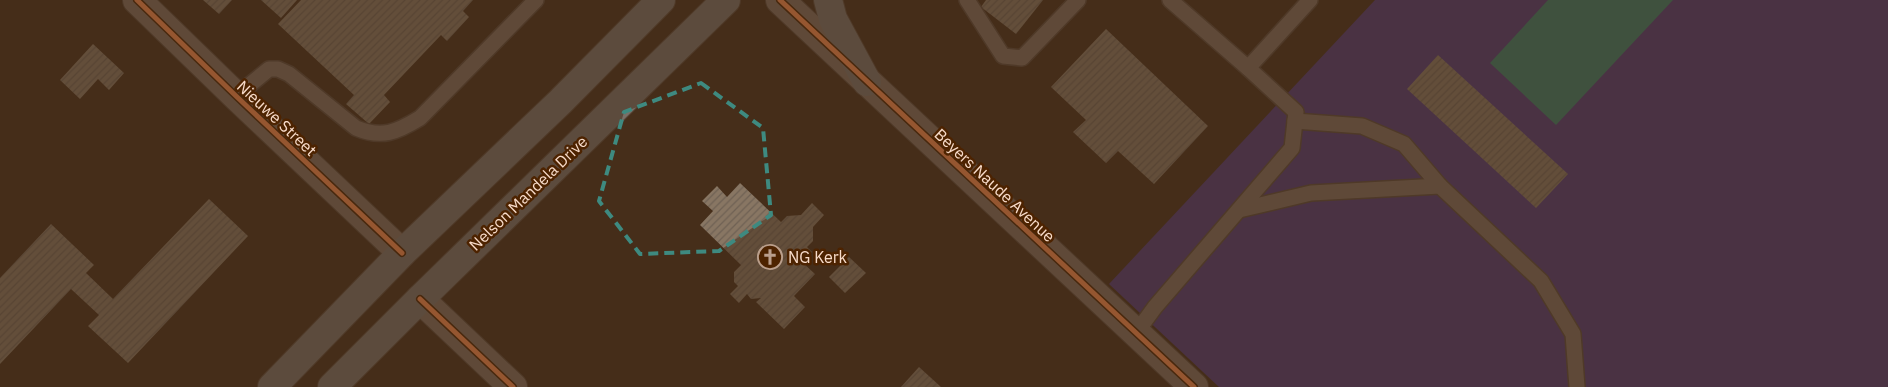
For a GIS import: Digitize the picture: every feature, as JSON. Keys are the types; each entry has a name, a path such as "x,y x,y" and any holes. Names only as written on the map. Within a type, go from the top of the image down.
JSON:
{"highway":[{"path":"272,387 402,253 560,102 661,0"},
{"name":"Nelson Mandela Drive","path":"332,387 726,0"},
{"path":"828,0 833,19 867,82"}],"street":[{"name":"Nieuwe Street","path":"137,0 402,253"},
{"name":"Beyers Naude Avenue","path":"780,0 1194,387"},
{"path":"420,299 514,387"}],"lane":[{"path":"236,96 269,69 278,69 289,74 356,128 367,133 377,134 403,129 420,118 536,0"},
{"path":"967,0 1003,56 1022,58 1078,0"},
{"path":"1170,0 1248,68 1296,116 1362,126 1404,144 1440,186 1541,281 1573,334 1577,387"},
{"path":"1248,68 1310,0"},
{"path":"1136,333 1155,307 1292,148 1296,116"},
{"path":"1239,210 1311,193 1440,186"}],"highlighted area":[{"path":"701,83 763,128 771,215 719,251 640,254 599,201 624,112"}],"shaded area":[{"path":"1375,0 1888,0 1888,387 1219,387 1109,284"}],"water":[{"path":"1548,0 1673,0 1556,125 1490,63"}],"building":[{"path":"203,0 232,0 219,14"},
{"path":"261,0 297,0 281,18"},
{"path":"301,0 473,0 463,11 469,17 447,41 441,35 384,95 390,102 369,124 346,104 354,95 278,24"},
{"path":"986,0 1043,0 1016,34 981,7"},
{"path":"1106,29 1208,126 1154,184 1118,151 1106,163 1073,132 1086,120 1051,87"},
{"path":"93,44 124,73 109,90 98,79 80,99 60,80"},
{"path":"1438,55 1568,174 1536,208 1407,89"},
{"name":"NG Kerk","path":"740,183 781,222 787,216 801,215 812,203 824,215 813,227 813,241 807,247 812,252 802,262 815,274 794,296 805,307 784,329 756,302 761,298 751,299 747,294 739,303 730,294 738,286 734,282 734,272 741,265 700,225 713,211 702,201 717,186 727,197"},
{"path":"209,199 248,236 128,363 88,326 99,315 71,289 0,364 0,278 51,224 94,265 86,273 113,299"},
{"path":"849,257 866,273 845,293 829,277"},
{"path":"919,367 941,387 901,387"}],"cycle path":[{"path":"137,0 402,253"},
{"path":"780,0 1194,387"},
{"path":"420,299 513,387"}],"place":[{"name":"NG Kerk","path":"770,257"}]}
